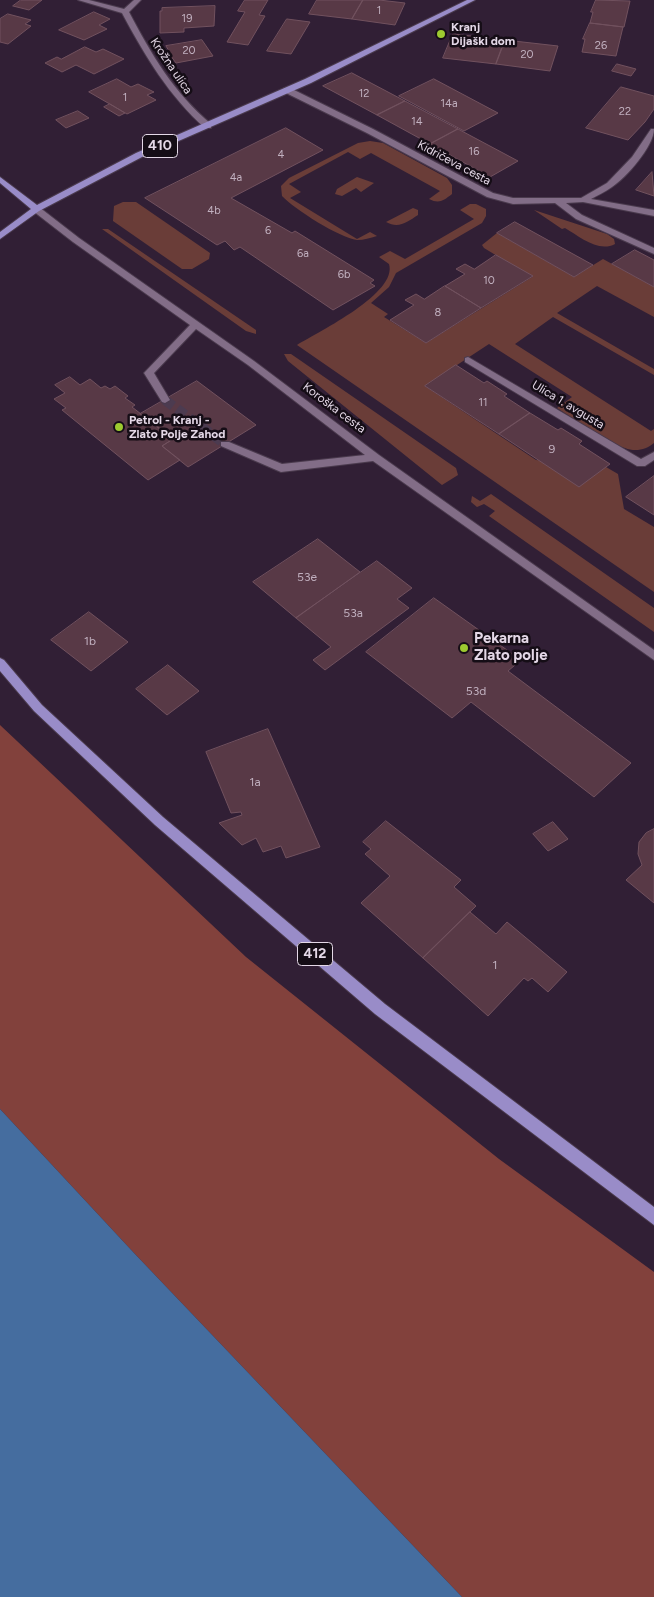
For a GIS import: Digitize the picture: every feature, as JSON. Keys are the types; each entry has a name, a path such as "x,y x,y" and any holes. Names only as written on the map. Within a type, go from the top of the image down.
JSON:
{"main road":[{"name":"410","path":"36,209 139,156 287,90 472,0"},
{"name":"Koroška cesta","path":"0,179 36,209"},
{"path":"0,236 36,209"},
{"name":"412","path":"0,663 38,708 159,821 380,1009 654,1217"}],"street":[{"path":"81,0 125,12 138,0"},
{"name":"Krožna ulica","path":"125,12 145,50 167,82 188,109 208,126"},
{"name":"Kidričeva cesta","path":"287,90 370,131 490,195 513,200 583,200 610,185 635,159 654,131"},
{"path":"583,200 654,213"},
{"path":"558,201 580,218 654,251"},
{"name":"Koroška cesta","path":"36,209 76,240 196,324 375,457 654,656"},
{"path":"165,400 149,373 196,324"},
{"name":"Ulica 1. avgusta","path":"468,360 641,464 654,455"},
{"path":"225,444 282,468 375,457"}],"shaded area":[{"path":"370,141 383,143 447,178 452,185 452,194 441,201 429,199 440,191 371,153 360,159 348,152 289,184 301,192 290,198 357,239 370,232 377,236 357,240 340,234 318,222 296,208 282,196 281,186 289,178 358,143"},
{"path":"357,177 374,183 361,192 356,188 342,196 335,194 337,189"},
{"path":"123,202 136,202 210,253 209,259 192,269 182,269 113,221 114,206"},
{"path":"470,204 476,204 486,209 486,216 482,223 396,273 389,287 371,303 388,314 384,317 426,343 532,277 484,248 482,245 497,233 574,277 603,259 654,287 654,317 597,286 557,313 654,369 654,375 553,317 515,344 651,431 654,429 654,443 648,447 633,450 617,445 600,436 557,408 572,397 489,344 425,386 536,460 606,467 618,474 624,509 654,527 654,592 297,345 339,321 370,299 382,287 389,275 389,264 379,257 390,251 405,259 474,219 460,210"},
{"path":"413,208 418,210 418,215 406,222 395,225 386,222"},
{"path":"534,210 607,234 614,239 615,244 609,246 595,245 565,228 562,229"},
{"path":"102,229 108,229 256,330 256,334 246,331"},
{"path":"284,354 291,354 456,468 458,475 442,485 288,361"},
{"path":"491,494 654,608 654,632 489,516 495,511 484,504 477,507 471,502 472,496 480,501"},
{"path":"0,725 246,957 499,1159 654,1272 654,1597 462,1597 134,1253 0,1109"}],"water":[{"path":"0,1109 134,1253 462,1597 0,1597"}],"building":[{"path":"21,0 42,0 29,10 13,6"},
{"path":"245,0 268,0 259,15 265,16 248,45 227,42 245,12 238,11"},
{"path":"317,0 363,0 352,19 309,14"},
{"path":"363,0 405,3 395,25 352,19"},
{"path":"596,0 630,1 624,27 590,23 593,12 591,12"},
{"path":"215,6 214,26 184,28 184,32 160,33 160,11 162,11 162,8"},
{"path":"94,12 110,19 99,25 107,29 84,40 59,30"},
{"path":"8,14 31,20 25,24 31,26 8,44 0,42 0,19"},
{"path":"287,19 310,22 291,54 267,51"},
{"path":"590,23 623,27 616,56 582,52 585,39 583,39"},
{"path":"453,34 505,40 496,64 443,58"},
{"path":"202,40 213,56 176,63 167,51 169,51 166,46"},
{"path":"505,40 558,46 550,71 496,64"},
{"path":"85,47 96,52 103,49 124,59 94,74 76,65 62,72 45,63 57,57 61,59"},
{"path":"617,64 636,69 631,76 612,71"},
{"path":"352,73 405,101 377,115 323,86"},
{"path":"117,79 131,87 138,84 154,92 147,95 156,100 127,114 89,92"},
{"path":"434,79 498,113 464,131 399,96"},
{"path":"621,87 654,96 654,109 645,122 628,140 586,128"},
{"path":"405,101 458,129 430,144 377,115"},
{"path":"110,104 125,113 119,116 104,107"},
{"path":"78,111 89,118 66,128 56,120"},
{"path":"286,128 323,150 231,198 292,233 295,231 374,280 370,283 375,286 333,310 240,247 234,250 225,241 217,245 145,198"},
{"path":"458,129 518,161 490,177 430,144"},
{"path":"652,172 654,196 636,190"},
{"path":"515,222 593,265 574,277 497,233"},
{"path":"635,250 654,260 654,287 612,264"},
{"path":"496,255 533,276 481,308 445,286 465,274 456,269 465,264 474,269"},
{"path":"445,286 481,308 426,343 390,320 414,305 405,300 416,294 424,299"},
{"path":"456,365 484,383 487,381 507,394 504,396 530,413 499,434 425,386"},
{"name":"Petrol - Kranj - Zlato Polje Zahod","path":"70,377 80,385 90,379 101,388 105,386 110,389 115,386 128,396 125,398 135,405 132,407 173,439 162,446 180,460 148,480 62,410 66,408 54,399 65,393 55,385"},
{"path":"197,381 256,425 188,467 162,446 173,439 140,414"},
{"path":"530,413 558,430 561,428 582,441 579,444 610,464 579,487 499,434"},
{"path":"654,476 654,515 626,497"},
{"path":"318,539 360,572 296,618 253,582"},
{"path":"377,561 412,588 397,599 409,608 325,670 313,660 331,647 296,618"},
{"path":"434,598 521,660 508,671 631,763 594,797 471,702 452,718 366,652"},
{"path":"89,612 128,642 91,671 51,640"},
{"path":"168,665 199,691 167,715 136,689"},
{"path":"268,729 320,847 286,858 281,846 263,852 256,838 242,845 219,823 242,815 241,812 231,813 206,752"},
{"path":"386,821 461,880 454,887 476,906 423,958 361,903 390,876 365,854 371,849 363,842"},
{"path":"553,822 568,839 548,851 533,834"},
{"path":"654,829 654,903 626,880 642,865 638,854 639,842 646,833"},
{"path":"470,912 496,934 507,922 567,972 548,992 532,978 528,981 524,978 488,1016 423,958"}],"tunnel":[{"path":"165,400 225,444"}],"place":[{"name":"Kranj Dijaški dom","path":"441,34"},
{"name":"Petrol - Kranj - Zlato Polje Zahod","path":"119,427"},
{"name":"Pekarna Zlato polje","path":"464,648"}]}
